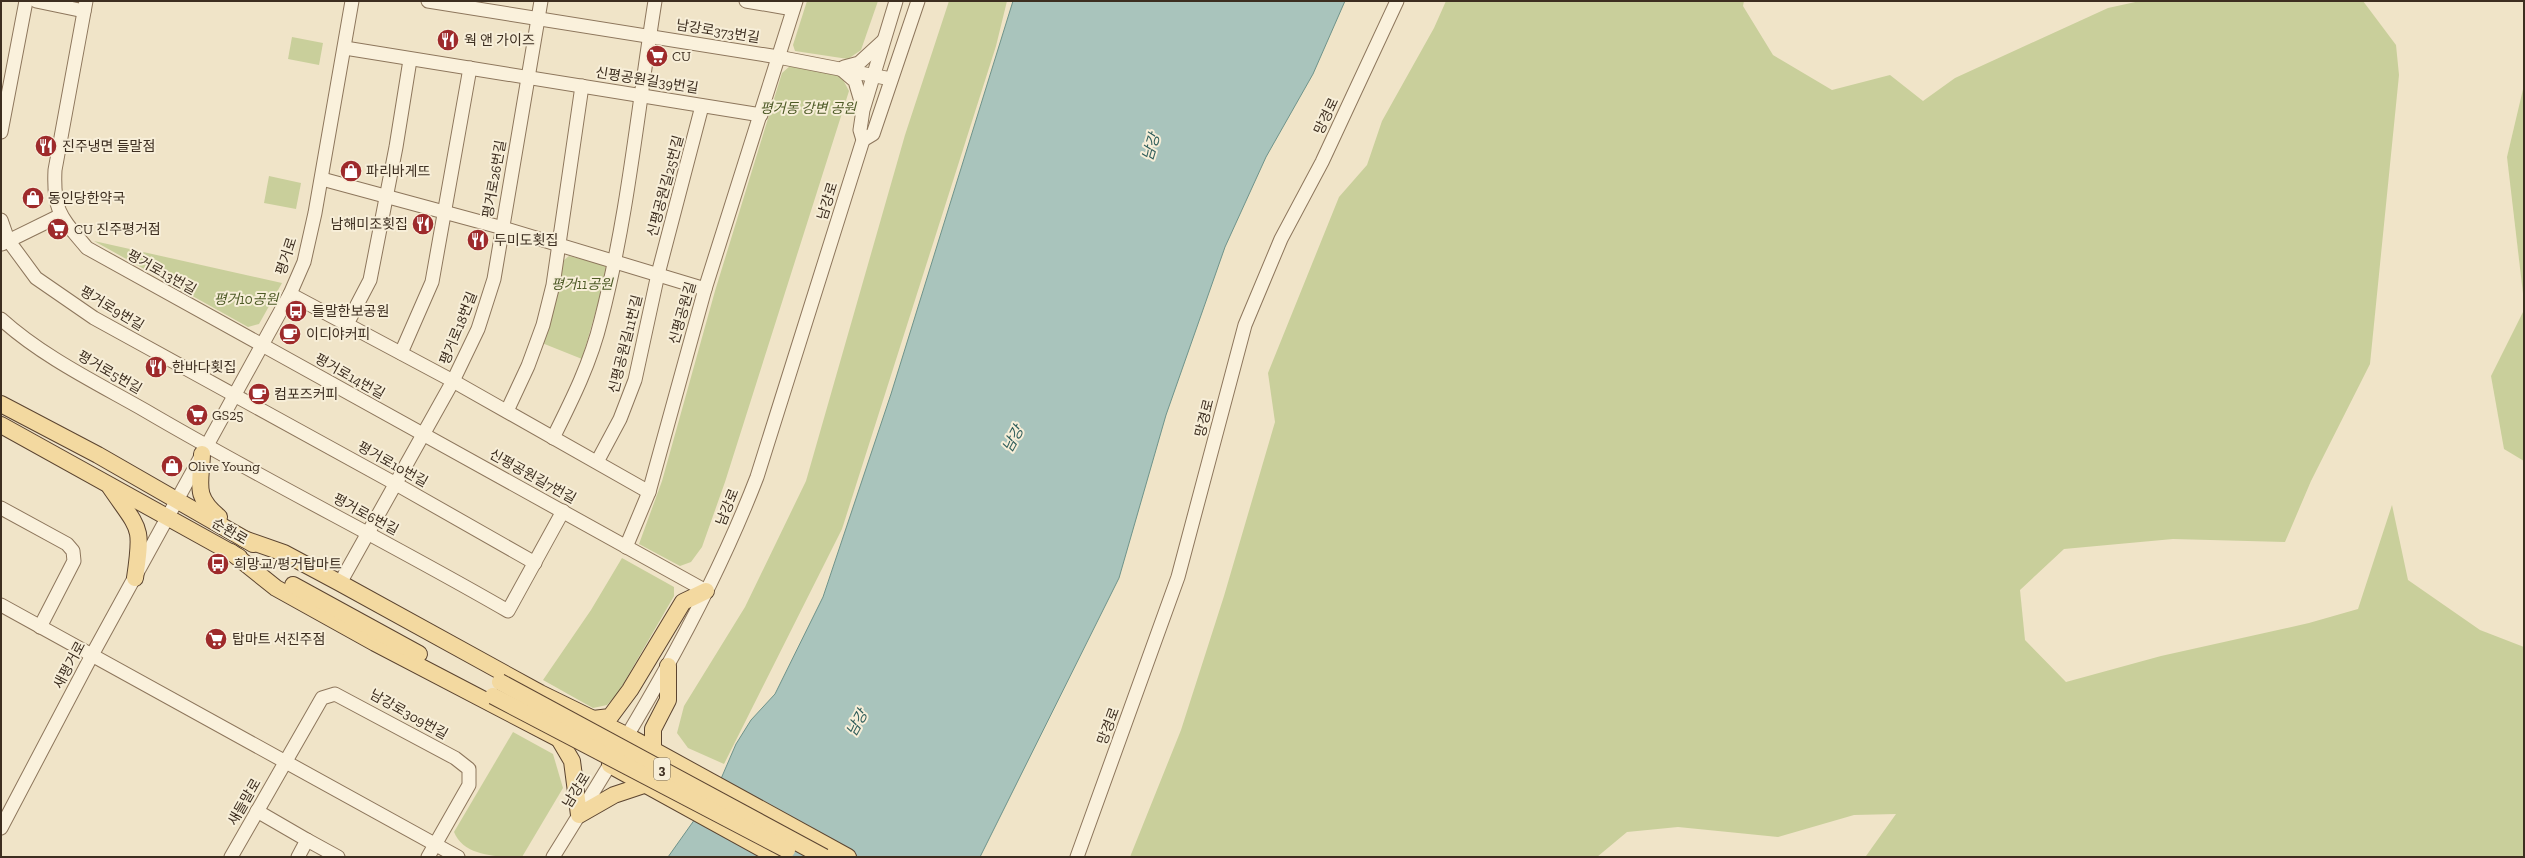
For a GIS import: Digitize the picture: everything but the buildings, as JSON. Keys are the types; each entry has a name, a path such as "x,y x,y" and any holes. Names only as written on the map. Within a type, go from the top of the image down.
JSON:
{"main road":[{"name":"순환로","path":"1,404 177,500 497,689"},
{"name":"순환로","path":"1,425 167,518 497,689"},
{"path":"204,450 199,485 201,497 206,506 239,536 284,554 340,583 540,693 626,735 848,857"},
{"path":"108,484 134,520 139,532 140,546 135,578"},
{"path":"231,552 276,588 375,643 611,765 644,785 777,857"},
{"path":"593,719 610,717 630,690 684,602 706,591"},
{"path":"653,751 654,729 668,700 668,666"},
{"name":"3","path":"497,689 801,857"},
{"name":"3","path":"497,689 824,857"},
{"path":"559,738 572,760 579,815 614,795 644,785"}],"street":[{"path":"1,132 26,1"},
{"path":"5,242 59,216 54,189 55,170 85,6 36,1"},
{"name":"평거로","path":"167,518 290,294 304,262 322,179 352,1"},
{"name":"남강로373번길","path":"428,1 539,17 778,57 873,74 891,79"},
{"name":"평거로26번길","path":"322,179 503,228 541,1"},
{"path":"614,262 639,95 655,1"},
{"path":"750,1 794,5"},
{"name":"남강로","path":"553,857 611,765 626,735 681,645 738,527 757,477 863,140 860,130 863,110 896,1"},
{"name":"남강로","path":"863,140 873,134 918,1"},
{"name":"망경로","path":"1079,855 1178,577 1245,324 1281,239 1322,162 1396,1"},
{"name":"신평공원길","path":"626,547 650,492 706,289 794,5"},
{"path":"840,68 859,63 883,40"},
{"name":"신평공원길39번길","path":"345,48 410,60 528,77 761,115"},
{"path":"347,324 370,280 387,196 410,60"},
{"path":"401,353 432,282 443,211 470,68"},
{"path":"840,68 855,81 863,110"},
{"path":"507,411 528,366 543,326 554,285 582,86"},
{"name":"신평공원길25번길","path":"658,274 702,106"},
{"name":"평거로13번길","path":"59,216 87,248 262,345"},
{"name":"평거로9번길","path":"1,220 5,242 36,278 94,318 234,395"},
{"path":"503,228 706,289"},
{"name":"평거로18번길","path":"290,294 454,381 478,329 494,279 503,228"},
{"name":"신평공원길11번길","path":"553,438 577,392 592,349 601,321 614,262"},
{"name":"신평공원길11번길","path":"597,462 620,419 634,380 658,274"},
{"name":"평거로5번길","path":"1,319 43,351 204,450"},
{"name":"평거로14번길","path":"262,345 423,434"},
{"path":"340,583 454,381 650,492"},
{"name":"평거로10번길","path":"234,395 396,484 535,563"},
{"name":"신평공원길7번길","path":"423,434 626,547"},
{"name":"평거로6번길","path":"204,450 368,533 508,611 535,563"},
{"path":"1,508 67,544 74,556 74,562 40,627"},
{"path":"535,563 563,511"},
{"name":"새평거로","path":"1,828 92,655 167,518"},
{"path":"626,547 706,591"},
{"path":"1,605 284,763 458,857"},
{"name":"남강로309번길","path":"284,763 322,698 335,694 341,695 455,758 469,769 469,786 436,844"},
{"name":"새들말로","path":"231,857 284,763"},
{"path":"257,811 338,857"},
{"path":"298,857 307,840"},
{"path":"428,857 436,844"}],"green space":[{"name":"평거동 강변 공원","path":"807,1 878,1 861,50 848,59 795,51 793,45"},
{"path":"949,1 1007,1 996,46 842,529 724,764 688,748 677,733 684,706 745,607 806,481 905,135"},
{"path":"1446,1 1744,1 1743,6 1773,55 1832,90 1890,75 1923,101 1955,78 2108,8 2140,1 2363,1 2396,45 2399,75 2370,364 2311,481 2285,542 2173,539 2064,549 2020,590 2025,640 2066,682 2161,656 2309,623 2358,609 2392,505 2408,580 2480,630 2524,647 2524,857 1863,857 1866,856 1896,814 1854,815 1778,837 1678,827 1627,832 1597,857 1130,857 1181,730 1224,596 1275,422 1268,373 1339,197 1367,165 1382,121 1434,28"},
{"path":"292,37 323,43 319,65 288,59"},
{"name":"평거동 강변 공원","path":"790,66 841,76 849,91 725,482 702,547 691,562 680,566 639,544 662,481 715,291 782,73"},
{"path":"2524,85 2524,302 2507,157"},
{"path":"269,176 301,183 296,209 264,203"},
{"name":"평거10공원","path":"94,241 282,283 259,324 248,327"},
{"name":"평거11공원","path":"569,256 605,265 607,272 582,359 542,343 554,305 564,260"},
{"path":"2524,310 2524,461 2504,449 2491,376"},
{"path":"622,558 674,587 674,596 618,693 607,705 593,708 543,680 591,610"},
{"path":"513,732 553,754 563,788 522,857 503,857 483,854 466,846 459,840 454,832"}],"water":[{"name":"남강","path":"1013,1 1345,1 1313,74 1266,157 1225,247 1166,415 1119,578 980,857 668,857 717,788 736,744 751,720 775,694 823,597 891,394"}],"place":[{"name":"웍 앤 가이즈","path":"448,40"},
{"name":"CU","path":"657,56"},
{"name":"진주냉면 들말점","path":"46,146"},
{"name":"파리바게뜨","path":"351,171"},
{"name":"동인당한약국","path":"33,198"},
{"name":"남해미조횟집","path":"423,224"},
{"name":"CU 진주평거점","path":"58,229"},
{"name":"두미도횟집","path":"478,240"},
{"name":"들말한보공원","path":"296,311"},
{"name":"이디야커피","path":"290,334"},
{"name":"한바다횟집","path":"156,367"},
{"name":"컴포즈커피","path":"259,394"},
{"name":"GS25","path":"197,415"},
{"name":"Olive Young","path":"172,466"},
{"name":"희망교/평거탑마트","path":"218,564"},
{"name":"탑마트 서진주점","path":"216,639"}]}
